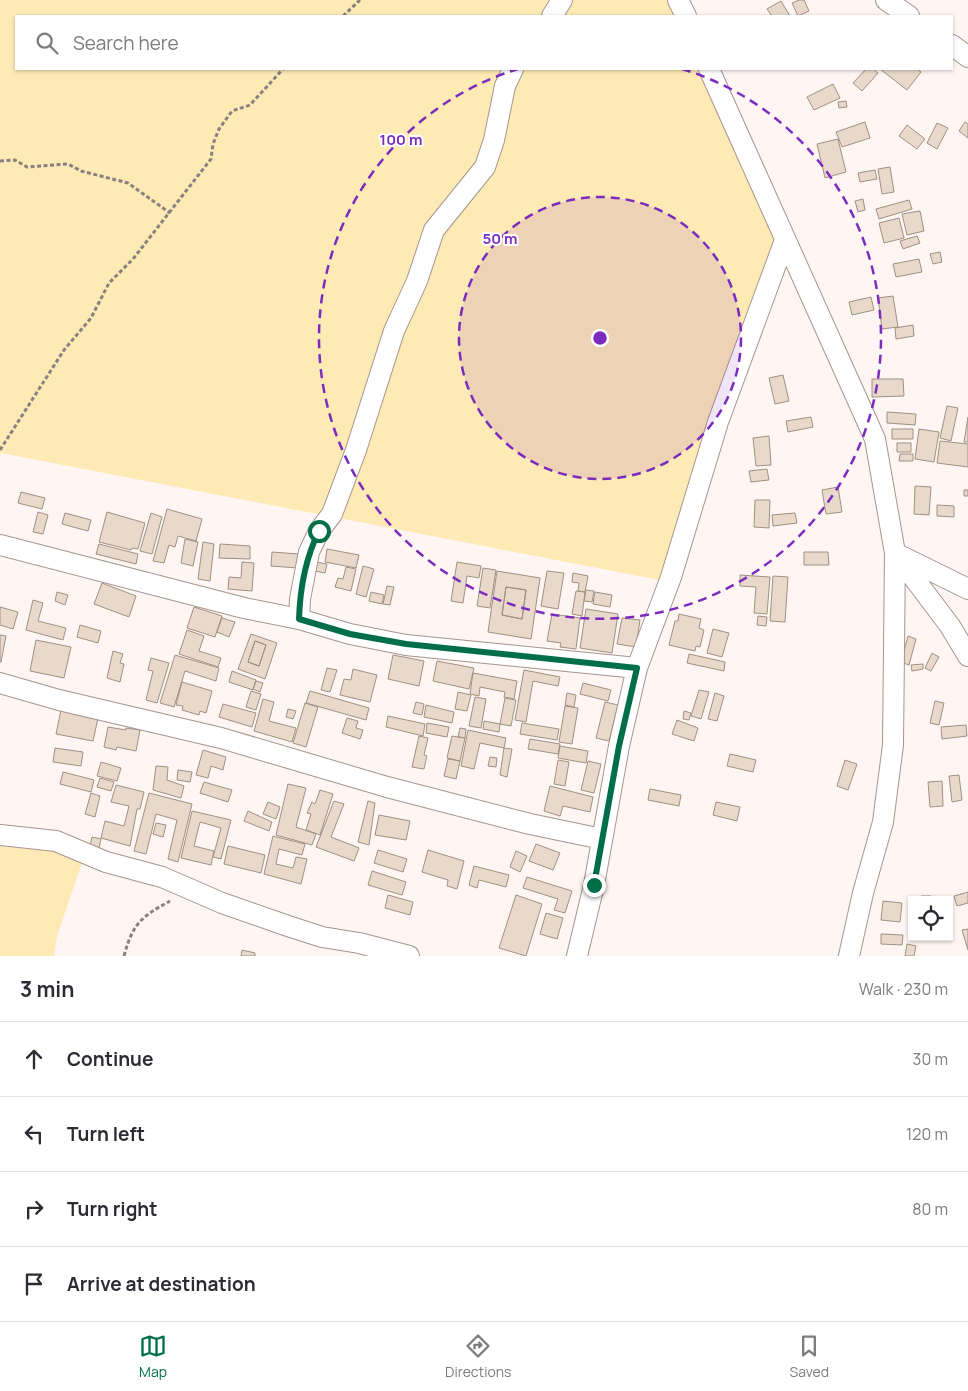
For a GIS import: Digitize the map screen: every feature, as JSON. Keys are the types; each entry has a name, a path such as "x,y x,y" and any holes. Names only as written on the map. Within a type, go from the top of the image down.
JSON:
{"street":[{"path":"553,15 562,0"},
{"path":"678,0 686,15"},
{"path":"886,0 908,15"},
{"path":"953,46 968,56"},
{"path":"299,619 300,599 309,552 319,531 332,514 356,450 394,331 417,281 434,230 485,167 494,140 504,86 512,70"},
{"path":"709,70 876,440 895,554 892,745 883,822 863,894 849,956"},
{"path":"577,956 637,668 671,577 725,404 785,240"},
{"path":"0,545 244,608 299,619 350,634 406,644 637,668"},
{"path":"895,554 968,589"},
{"path":"895,554 938,611 968,656"},
{"path":"0,684 59,700 221,738 387,787 501,817 602,839"},
{"path":"0,835 56,841 106,862 162,877 222,903 322,937 359,943 409,956"}],"path":[{"path":"344,15 360,0"},
{"path":"0,450 64,350 91,318 108,283 133,259 211,159 213,144 219,129 232,110 250,105 282,70"},
{"path":"0,161 15,160 27,167 68,164 81,171 128,184 170,213"},
{"path":"124,956 133,929 146,914 193,890"}],"shaded area":[{"path":"0,0 671,0 678,15 15,15 15,70 700,70 776,243 665,581 1,453 0,456"},
{"path":"0,846 61,852 83,860 57,936 54,956 0,956"}],"building":[{"path":"804,0 809,11 798,15 792,3"},
{"path":"781,1 789,15 771,15 767,9"},
{"path":"865,70 874,70 878,73 862,91 853,83"},
{"path":"881,70 918,70 921,72 907,90"},
{"path":"833,84 840,98 814,110 807,97"},
{"path":"846,101 847,107 839,108 838,102"},
{"path":"865,122 870,138 842,147 836,132"},
{"path":"965,122 968,124 968,138 959,131"},
{"path":"937,123 948,128 937,149 927,143"},
{"path":"907,125 925,139 917,149 899,136"},
{"path":"838,139 846,172 825,178 817,144"},
{"path":"890,167 894,192 882,194 878,169"},
{"path":"875,170 877,179 860,182 858,173"},
{"path":"863,199 865,210 858,212 855,201"},
{"path":"909,200 912,209 879,219 876,209"},
{"path":"920,211 924,231 907,235 902,214"},
{"path":"899,218 904,238 884,243 879,223"},
{"path":"917,236 920,243 903,249 900,241"},
{"path":"940,252 942,262 933,264 930,254"},
{"path":"919,259 922,272 896,277 893,264"},
{"path":"893,296 898,327 882,329 878,298"},
{"path":"871,297 874,310 852,315 849,302"},
{"path":"913,325 914,336 896,339 895,328"},
{"path":"783,375 789,401 775,404 769,378"},
{"path":"872,379 903,379 904,396 872,397"},
{"path":"947,406 958,408 951,441 940,438"},
{"path":"887,412 916,414 915,425 887,423"},
{"path":"811,417 813,427 788,432 786,421"},
{"path":"968,417 968,442 964,442"},
{"path":"892,429 913,429 913,439 892,439"},
{"path":"919,429 939,432 934,462 915,459"},
{"path":"769,436 771,465 756,466 753,438"},
{"path":"940,441 968,444 968,467 937,463"},
{"path":"897,443 911,443 911,452 897,452"},
{"path":"900,454 913,454 913,461 899,461"},
{"path":"767,469 769,480 751,482 749,471"},
{"path":"915,486 931,487 929,515 914,514"},
{"path":"838,487 842,512 826,514 822,490"},
{"path":"964,490 968,490 968,496 964,496"},
{"path":"21,492 45,498 42,509 18,503"},
{"path":"755,500 770,500 769,528 754,527"},
{"path":"937,505 954,506 954,517 937,516"},
{"path":"167,509 202,519 196,541 178,536 175,547 169,545 164,563 153,561"},
{"path":"38,512 48,515 43,534 33,532"},
{"path":"107,512 145,523 138,549 132,548 131,550 99,542"},
{"path":"65,513 91,520 88,531 62,524"},
{"path":"151,513 162,517 152,554 140,551"},
{"path":"795,513 797,523 773,526 772,515"},
{"path":"185,539 198,542 193,566 181,563"},
{"path":"203,542 214,544 210,581 198,579"},
{"path":"99,544 138,554 136,564 96,554"},
{"path":"220,544 250,546 250,559 219,558"},
{"path":"327,549 359,555 356,568 325,562"},
{"path":"272,552 299,554 298,568 271,566"},
{"path":"804,552 828,552 829,565 804,565"},
{"path":"242,562 254,563 252,591 228,589 229,577 241,578"},
{"path":"316,562 327,564 325,573 315,571"},
{"path":"457,562 481,566 479,578 467,576 463,603 451,601"},
{"path":"363,566 374,569 366,597 356,594"},
{"path":"346,567 356,569 351,591 335,587 338,578 343,579"},
{"path":"483,568 496,570 490,608 477,606"},
{"path":"497,571 540,578 531,639 488,632","holes":["506,587 526,590 522,619 502,615"]},
{"path":"547,571 564,573 558,609 541,606"},
{"path":"573,573 588,576 585,592 578,591 579,583 572,582"},
{"path":"740,575 770,577 767,614 754,613 756,587 740,586"},
{"path":"773,576 788,577 785,622 770,621"},
{"path":"102,583 136,596 129,617 94,604"},
{"path":"387,586 394,587 390,605 383,604"},
{"path":"506,587 526,590 522,619 502,615"},
{"path":"586,590 594,591 592,602 584,601"},
{"path":"576,591 585,592 582,616 572,614"},
{"path":"57,592 68,595 65,605 55,601"},
{"path":"371,592 384,595 382,604 369,601"},
{"path":"595,592 612,595 610,607 593,604"},
{"path":"33,600 43,603 38,621 66,628 63,640 26,630"},
{"path":"0,607 18,612 13,629 0,625"},
{"path":"194,607 222,616 215,637 187,628"},
{"path":"586,609 618,614 612,653 580,648"},
{"path":"552,614 580,618 576,649 560,647 561,643 547,641"},
{"path":"679,614 701,619 699,628 704,630 700,647 696,646 695,651 669,645 675,621 678,621"},
{"path":"758,616 767,617 766,626 757,625"},
{"path":"222,618 235,622 229,637 217,632"},
{"path":"622,618 640,620 636,647 617,644"},
{"path":"80,625 101,631 98,643 77,637"},
{"path":"713,629 729,633 722,657 707,653"},
{"path":"187,630 204,636 199,651 221,658 218,667 179,654"},
{"path":"251,634 277,643 265,679 238,669","holes":["255,641 266,645 259,666 248,662"]},
{"path":"0,635 6,636 1,662 0,662"},
{"path":"908,636 916,639 909,665 901,662"},
{"path":"36,640 71,647 64,678 30,671"},
{"path":"255,641 266,645 259,666 248,662"},
{"path":"113,651 123,654 120,663 124,664 120,682 107,678"},
{"path":"932,653 939,657 931,671 925,668"},
{"path":"689,654 725,662 724,671 687,663"},
{"path":"175,655 219,668 216,681 185,671 174,707 160,703"},
{"path":"393,655 424,661 419,686 388,679"},
{"path":"151,658 169,663 157,703 146,700 153,671 148,670"},
{"path":"437,661 474,668 469,689 433,681"},
{"path":"923,664 923,669 912,671 911,665"},
{"path":"327,668 337,670 330,692 321,690"},
{"path":"353,669 377,675 370,702 340,695 344,679 351,680"},
{"path":"524,670 560,677 558,686 533,681 526,722 515,720"},
{"path":"232,671 256,680 253,690 229,682"},
{"path":"473,673 517,681 514,699 504,697 505,692 480,687 479,696 470,694"},
{"path":"256,681 263,683 260,692 253,689"},
{"path":"182,682 212,691 206,713 200,711 199,715 182,710 183,706 176,705"},
{"path":"583,683 611,690 608,701 580,694"},
{"path":"699,690 709,692 701,719 691,716"},
{"path":"251,691 261,694 256,710 246,707"},
{"path":"310,691 369,708 366,720 306,703"},
{"path":"458,692 471,695 467,711 455,709"},
{"path":"567,693 576,695 574,707 565,705"},
{"path":"715,693 724,696 717,721 708,719"},
{"path":"475,697 486,699 481,728 469,726"},
{"path":"505,698 516,700 511,726 500,724"},
{"path":"263,699 274,702 269,721 296,728 292,742 254,731"},
{"path":"935,701 944,703 939,725 930,723"},
{"path":"416,702 424,704 422,715 413,713"},
{"path":"605,702 618,705 609,741 596,738"},
{"path":"305,703 318,707 306,747 293,743"},
{"path":"223,704 256,713 252,727 219,717"},
{"path":"426,705 454,712 452,723 424,717"},
{"path":"565,706 578,708 572,744 559,742"},
{"path":"288,709 296,711 293,719 286,717"},
{"path":"61,710 98,718 93,741 56,734"},
{"path":"684,711 691,713 689,720 683,719"},
{"path":"388,716 425,724 423,736 386,727"},
{"path":"347,718 358,721 356,728 363,730 360,739 342,733"},
{"path":"677,720 698,728 694,741 672,734"},
{"path":"484,721 500,724 499,732 483,729"},
{"path":"427,723 449,727 447,737 426,733"},
{"path":"522,723 559,729 557,740 520,734"},
{"path":"966,725 967,736 942,739 941,727"},
{"path":"108,727 140,730 136,751 117,747 116,750 104,747"},
{"path":"460,728 466,729 465,738 458,737"},
{"path":"468,730 506,738 504,748 480,743 474,769 461,766"},
{"path":"419,736 428,738 424,755 427,756 424,769 412,767"},
{"path":"452,736 465,738 460,761 447,758"},
{"path":"530,739 560,744 558,754 528,749"},
{"path":"560,746 588,751 586,763 558,758"},
{"path":"55,748 83,752 81,766 53,762"},
{"path":"504,748 512,749 507,777 500,775"},
{"path":"203,750 226,757 223,770 211,766 208,778 196,775"},
{"path":"730,754 756,760 753,772 727,766"},
{"path":"490,757 497,758 496,767 488,766"},
{"path":"448,759 460,761 456,779 444,776"},
{"path":"558,760 569,762 565,786 554,784"},
{"path":"845,760 857,764 848,790 837,786"},
{"path":"588,761 601,764 594,793 581,790"},
{"path":"101,762 121,768 117,781 97,776"},
{"path":"156,766 168,767 167,780 184,786 181,798 153,790"},
{"path":"178,770 192,772 190,782 177,780"},
{"path":"63,772 94,780 91,792 60,784"},
{"path":"959,775 962,800 952,802 949,776"},
{"path":"100,778 114,782 111,791 97,787"},
{"path":"942,781 943,806 930,807 928,782"},
{"path":"204,782 232,790 228,802 200,793"},
{"path":"288,784 306,788 296,827 316,834 312,845 276,835"},
{"path":"116,785 144,792 140,809 137,809 130,846 101,838 105,821 124,826 129,806 111,802"},
{"path":"550,786 593,797 590,812 563,806 560,816 544,811"},
{"path":"650,789 681,795 679,806 648,800"},
{"path":"320,790 333,794 320,835 306,830 311,814 307,813 312,802 315,804"},
{"path":"91,793 100,796 95,817 85,814"},
{"path":"149,793 192,804 178,862 168,859 177,820 156,814 146,854 134,851"},
{"path":"334,801 344,804 331,837 359,848 354,861 316,847"},
{"path":"368,801 375,803 369,845 358,842"},
{"path":"268,802 280,807 276,819 263,814"},
{"path":"716,802 740,807 737,821 713,815"},
{"path":"192,811 231,820 221,859 213,857 221,828 200,822 194,846 214,851 211,865 181,858"},
{"path":"248,811 272,822 269,831 244,821"},
{"path":"379,815 410,821 406,840 375,835"},
{"path":"156,823 166,825 163,837 153,834"},
{"path":"273,836 305,844 302,855 279,849 276,864 293,868 296,857 307,859 301,884 264,874"},
{"path":"92,837 101,839 99,848 90,846"},
{"path":"536,844 560,853 553,870 529,861"},
{"path":"228,846 265,855 261,873 224,864"},
{"path":"378,850 407,859 403,872 374,863"},
{"path":"428,850 464,861 457,889 447,886 448,880 422,872"},
{"path":"516,851 527,856 520,872 510,867"},
{"path":"474,866 509,875 506,887 479,880 477,888 469,885"},
{"path":"372,871 406,882 402,895 368,885"},
{"path":"527,877 572,891 565,913 554,910 558,899 523,888"},
{"path":"968,892 968,903 957,906 954,896"},
{"path":"388,895 413,902 410,915 385,908"},
{"path":"516,895 542,904 526,956 499,948"},
{"path":"883,901 902,903 900,922 881,920"},
{"path":"546,913 563,918 557,939 540,934"},
{"path":"968,929 968,950 962,930"},
{"path":"881,934 903,935 902,945 881,944"},
{"path":"907,944 916,946 914,956 905,956"},
{"path":"242,950 255,953 255,956 241,956"}],"route":[{"path":"319,531 309,552 300,599 299,619 350,634 406,644 637,668 609,796 594,885"}]}
